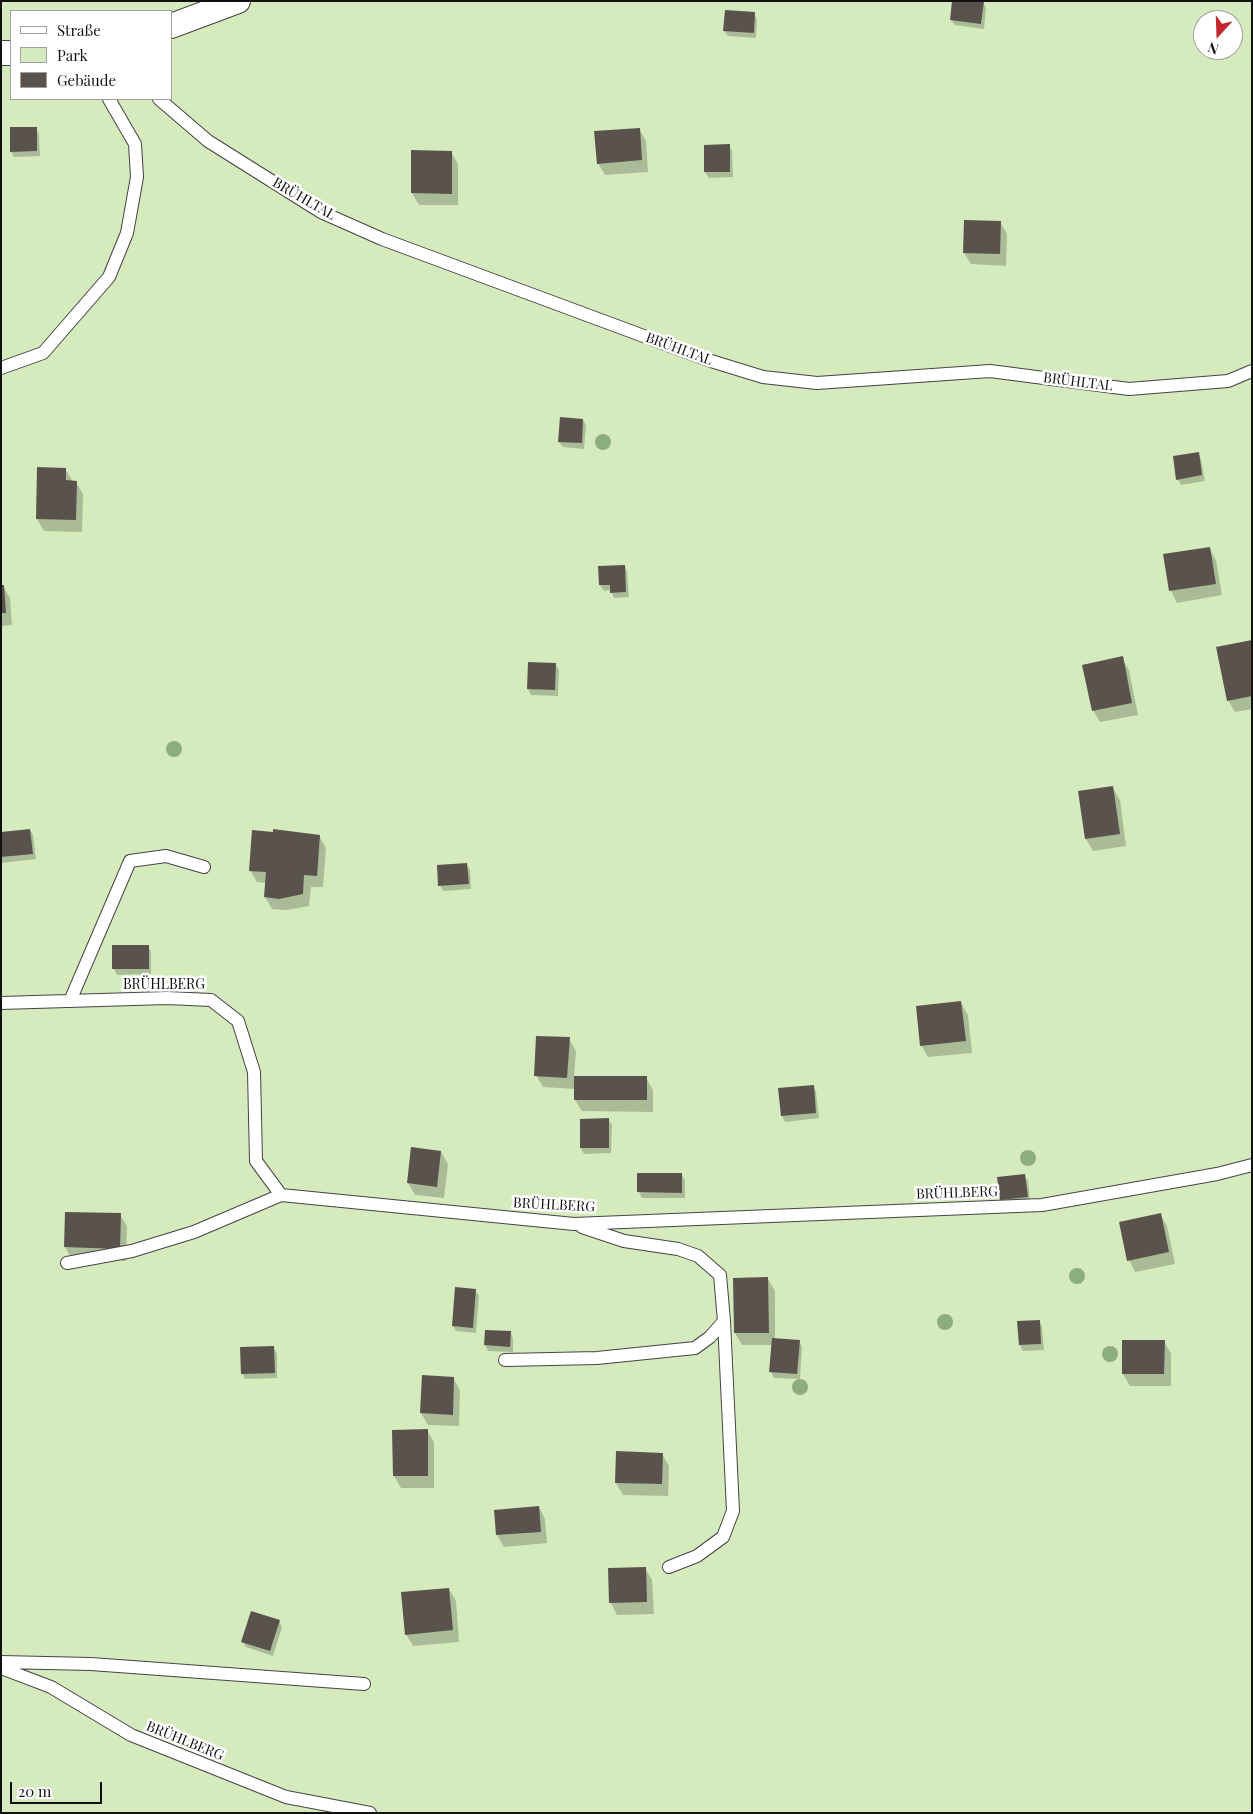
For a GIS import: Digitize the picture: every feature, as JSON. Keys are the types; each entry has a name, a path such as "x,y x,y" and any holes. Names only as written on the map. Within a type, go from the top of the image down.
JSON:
{"street":[{"path":"172,26 238,1"}],"lane":[{"path":"1,368 43,353 109,277 127,233 137,178 135,144 110,100"},
{"name":"BRÜHLTAL","path":"160,100 208,141 321,212 382,239 711,361 763,377 817,383 990,371 1129,389 1228,381 1252,371"},
{"path":"70,1001 130,861 166,856 204,867"},
{"name":"BRÜHLBERG","path":"1,1003 167,998 211,1000 238,1021 254,1072 256,1161 281,1195 574,1224 1042,1205 1217,1174 1252,1165"},
{"path":"67,1264 132,1251 194,1232 281,1195"},
{"path":"574,1224 624,1241 678,1249 698,1256 720,1275 724,1320 733,1511 723,1537 697,1556 669,1567"},
{"path":"505,1360 597,1358 695,1348 710,1336 724,1320"},
{"path":"1,1662 91,1664 364,1684"},
{"name":"BRÜHLBERG","path":"1,1668 51,1687 130,1736 286,1797 370,1813"}],"green space":[{"path":"1,1 1252,1 1252,1813 1,1813"}],"building":[{"path":"952,1 984,1 981,24 950,20"},
{"path":"725,10 755,12 754,33 723,31"},
{"path":"10,127 37,127 37,151 10,152"},
{"path":"640,128 642,160 597,164 594,131"},
{"path":"730,144 730,172 704,172 704,145"},
{"path":"411,150 452,151 452,194 411,193"},
{"path":"964,220 1001,221 1000,254 963,253"},
{"path":"560,417 583,419 582,443 558,442"},
{"path":"1199,452 1202,475 1176,480 1173,456"},
{"path":"37,467 66,468 66,480 77,481 76,520 36,519"},
{"path":"1210,547 1216,584 1169,591 1163,554"},
{"path":"625,565 626,592 610,593 610,585 599,585 598,566"},
{"path":"1,585 4,585 6,613 1,613"},
{"path":"1252,640 1252,696 1227,701 1216,647"},
{"path":"1123,656 1132,703 1092,711 1082,665"},
{"path":"528,662 556,663 555,690 527,689"},
{"path":"1113,786 1120,834 1085,839 1078,791"},
{"path":"30,829 33,854 1,857 1,832"},
{"path":"273,829 320,835 317,876 304,875 303,894 279,899 264,897 266,872 249,871 252,830 273,832"},
{"path":"467,863 469,884 438,886 437,865"},
{"path":"112,945 149,945 149,969 112,969"},
{"path":"961,1001 966,1041 920,1046 916,1006"},
{"path":"536,1036 570,1037 567,1078 534,1076"},
{"path":"574,1076 647,1076 647,1100 574,1100"},
{"path":"814,1085 816,1113 781,1116 778,1088"},
{"path":"609,1118 609,1148 580,1148 580,1119"},
{"path":"411,1147 441,1151 437,1187 407,1183"},
{"path":"637,1173 682,1173 682,1193 637,1192"},
{"path":"1025,1174 1028,1197 1000,1200 997,1177"},
{"path":"65,1212 121,1213 120,1249 64,1247"},
{"path":"1161,1213 1169,1252 1127,1261 1119,1222"},
{"path":"768,1277 769,1333 734,1333 733,1278"},
{"path":"455,1287 476,1289 473,1328 452,1326"},
{"path":"1040,1320 1041,1344 1019,1345 1017,1321"},
{"path":"485,1330 511,1331 510,1347 484,1345"},
{"path":"772,1338 800,1340 797,1374 769,1372"},
{"path":"1122,1340 1165,1340 1164,1374 1122,1374"},
{"path":"274,1346 275,1373 241,1374 240,1347"},
{"path":"422,1375 454,1377 453,1415 420,1413"},
{"path":"428,1429 428,1476 393,1476 392,1430"},
{"path":"616,1451 663,1453 662,1484 615,1483"},
{"path":"539,1506 541,1532 496,1535 494,1510"},
{"path":"646,1567 647,1602 609,1603 608,1568"},
{"path":"449,1588 453,1630 405,1635 401,1592"},
{"path":"251,1611 280,1620 270,1651 241,1642"}]}
